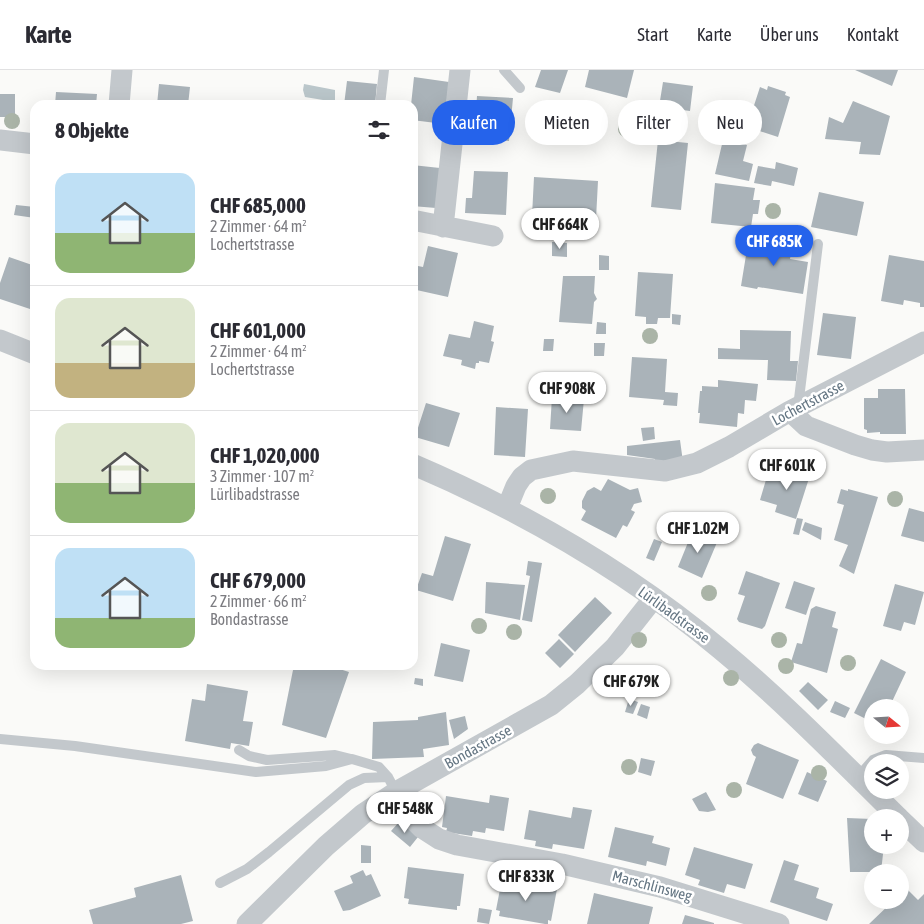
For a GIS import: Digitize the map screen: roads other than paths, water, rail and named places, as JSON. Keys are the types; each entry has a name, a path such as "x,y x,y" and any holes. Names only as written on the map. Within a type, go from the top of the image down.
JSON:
{"street":[{"path":"119,100 122,70"},
{"path":"443,227 460,70"},
{"path":"0,140 30,143"},
{"path":"418,221 493,236"},
{"path":"0,340 30,352"},
{"name":"Lochertstrasse","path":"507,508 522,477 531,470 573,461 665,471 697,463 729,447 794,409 924,342"},
{"path":"794,409 806,426 855,445 887,452 924,450"},
{"name":"Lürlibadstrasse","path":"418,467 507,508 582,551 653,598 718,647 754,678 891,809"},
{"name":"Bondastrasse","path":"247,924 326,846 363,814 392,785 551,704 577,684 615,647 653,598"},
{"name":"Marschlinsweg","path":"392,785 408,814 422,828 439,839 457,845 562,864 660,887 779,924"},
{"name":"Lürlibadstrasse","path":"909,827 924,842"}],"lane":[{"path":"381,100 384,70"},
{"path":"504,70 520,88"},
{"path":"794,409 818,244"},
{"path":"0,739 76,746 256,772 326,766 352,759"},
{"path":"239,750 249,756 267,760 335,755 379,767 392,785"},
{"path":"858,777 873,760 886,755 924,758"},
{"path":"220,883 247,869 349,785 364,778 392,785"}]}
